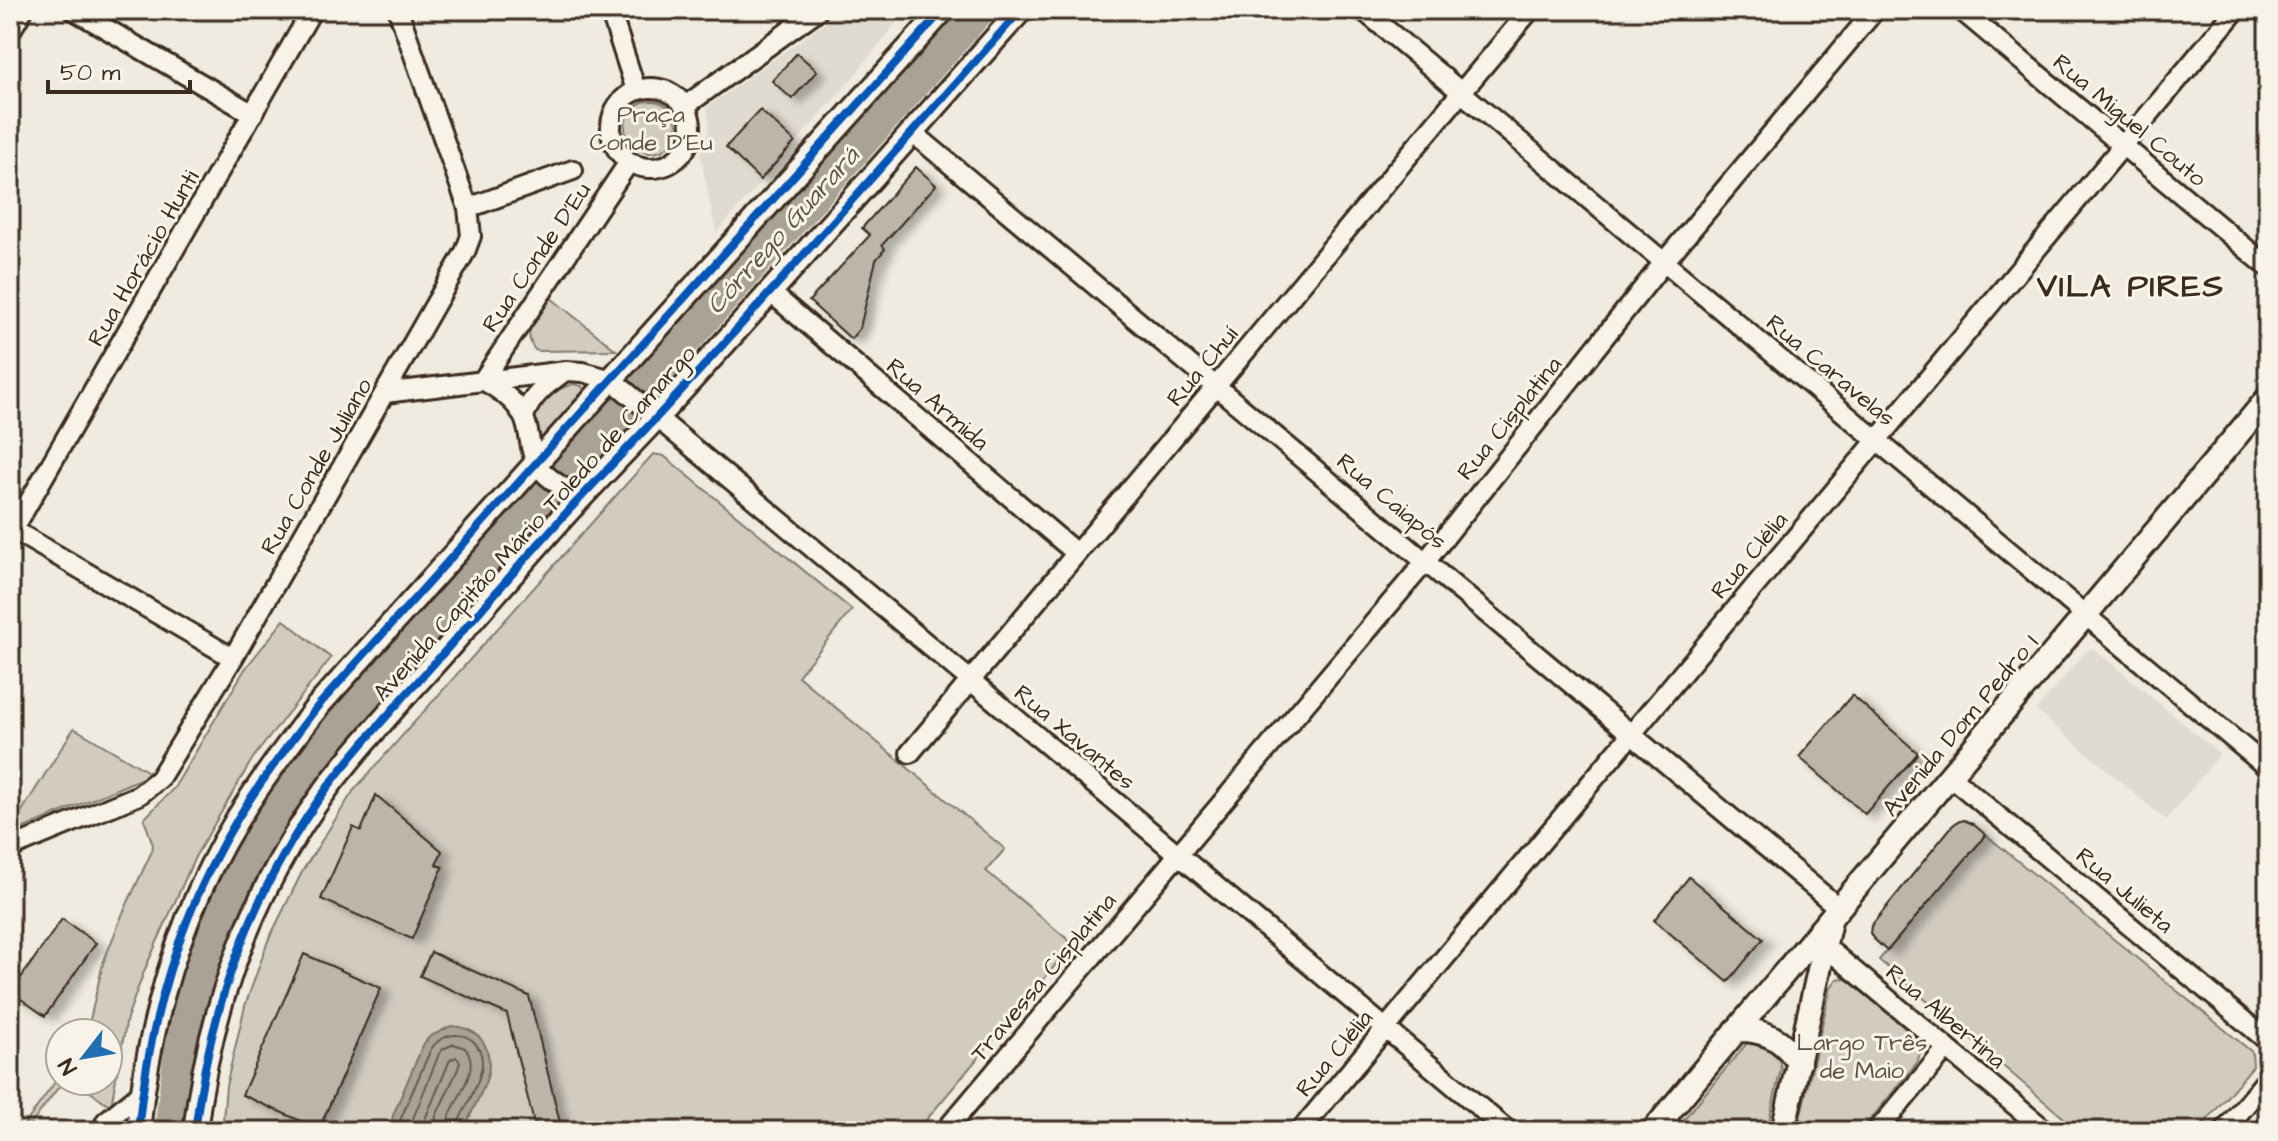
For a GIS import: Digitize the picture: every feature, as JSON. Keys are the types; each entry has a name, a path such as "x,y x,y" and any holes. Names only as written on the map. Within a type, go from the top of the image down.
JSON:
{"main road":[{"name":"Avenida Capitão Mário Toledo de Camargo","path":"138,1131 159,1002 174,953 211,867 268,771 317,707 618,385 943,10"},
{"name":"Avenida Capitão Mário Toledo de Camargo","path":"195,1131 211,1038 226,984 246,931 298,831 330,785 575,492 649,411 769,291 1021,10"},
{"name":"Avenida Dom Pedro I","path":"1783,1131 1799,1063 1820,942 1835,914 1951,777 1972,747 2268,398"},
{"path":"1653,1131 1736,1030 1820,942"},
{"path":"1736,1030 1766,1033 1791,1050 1799,1063"}],"street":[{"path":"10,32 23,10"},
{"path":"74,10 253,114"},
{"name":"Rua Horácio Hunti","path":"12,529 312,10"},
{"name":"Rua Conde Juliano","path":"10,848 139,795 165,771 465,252 471,236 468,208 398,10"},
{"path":"610,10 636,90"},
{"path":"685,106 818,10"},
{"name":"Rua Caravelas","path":"1363,10 2268,768"},
{"name":"Rua Chuí","path":"910,753 1530,10"},
{"name":"Rua Cisplatina","path":"1178,855 1426,561 1664,262 1875,10"},
{"name":"Rua Miguel Couto","path":"1961,10 2268,267"},
{"name":"Rua Clélia","path":"1300,1131 2236,10"},
{"path":"647,87 668,91 685,106 691,126 690,137 680,156 671,163 640,167 629,162 616,148 610,129 614,110 620,101 636,90 647,87"},
{"name":"Rua Caiapós","path":"912,132 1631,734 1835,914"},
{"name":"Rua Conde D'Eu","path":"483,380 629,162"},
{"path":"468,208 573,170"},
{"name":"Rua Armida","path":"769,291 1076,553"},
{"path":"385,393 566,371 583,372 618,385"},
{"path":"524,416 529,402 537,393 566,371"},
{"path":"483,380 506,395 524,416 540,467 575,492"},
{"name":"Rua Xavantes","path":"618,385 1508,1131"},
{"path":"12,529 233,658"},
{"name":"Rua Julieta","path":"1951,777 2268,1041"},
{"name":"Travessa Cisplatina","path":"945,1131 1178,855"},
{"name":"Rua Albertina","path":"1820,942 2046,1131"},
{"path":"1877,1131 1947,1048"},
{"path":"2224,1131 2268,1078"},
{"path":"102,1131 106,1121 142,1092"}],"shaded area":[{"path":"843,10 907,10 850,81 716,233 700,154 707,139 707,107"},
{"path":"2093,648 2220,754 2166,820 2036,710 2087,650"}],"green space":[{"name":"Praça Conde D'Eu","path":"651,101 669,109 677,127 669,145 651,153 633,145 625,127 633,109"},
{"path":"551,298 616,350 535,350 529,336 530,329"},
{"path":"573,384 582,386 583,396 544,440 538,440 534,419 538,406 554,392"},
{"path":"653,454 664,456 852,610 798,676 1005,849 986,871 1073,944 917,1131 222,1131 226,1086 245,1006 268,941 303,870 354,790"},
{"path":"284,620 331,658 253,758 195,857 145,969 124,1034 124,1017 91,1017 103,963 152,851 153,845 144,819 174,788 245,669"},
{"path":"74,728 152,774 10,834 10,830"},
{"path":"1986,835 2252,1052 2253,1066 2198,1131 2079,1131 1879,960"},
{"name":"Largo Três de Maio","path":"1843,978 1918,1039 1921,1051 1917,1063 1861,1131 1797,1131 1831,987 1837,979"},
{"name":"Largo Três de Maio","path":"1747,1043 1760,1043 1770,1048 1781,1068 1767,1131 1674,1131"},
{"path":"44,1097 51,1097 26,1131 20,1131"},
{"path":"98,1097 113,1097 111,1106"}],"water":[{"path":"451,1026 476,1034 489,1058 486,1079 464,1131 390,1131 393,1115 423,1045 429,1037"}],"building":[{"path":"797,53 817,71 792,99 772,81"},
{"path":"760,110 795,142 760,180 726,147"},
{"path":"916,167 936,185 882,245 885,249 876,260 860,328 851,339 809,301 870,235 862,228"},
{"path":"1852,695 1918,753 1865,814 1799,757"},
{"path":"376,795 442,851 436,865 443,867 412,939 321,899 353,827 361,831"},
{"path":"1964,820 1986,835 1887,951 1873,938 1871,926 1952,826"},
{"path":"1689,877 1763,939 1728,982 1654,920"},
{"path":"62,919 96,943 45,1016 11,992"},
{"path":"431,952 529,996 562,1131 536,1131 507,1014 420,976"},
{"path":"304,954 381,988 319,1129 242,1095"}],"waterway":[{"name":"Córrego Guarará","path":"171,1131 183,1035 201,965 231,891 274,812 350,715 978,10"}],"cycle path":[{"path":"138,1131 159,1008 184,930 218,854 276,762 317,707 943,10"},
{"path":"195,1131 212,1038 240,948 279,864 330,784 553,528 748,317 1021,10"}],"district":[{"name":"VILA PIRES","path":"2131,285"}]}
